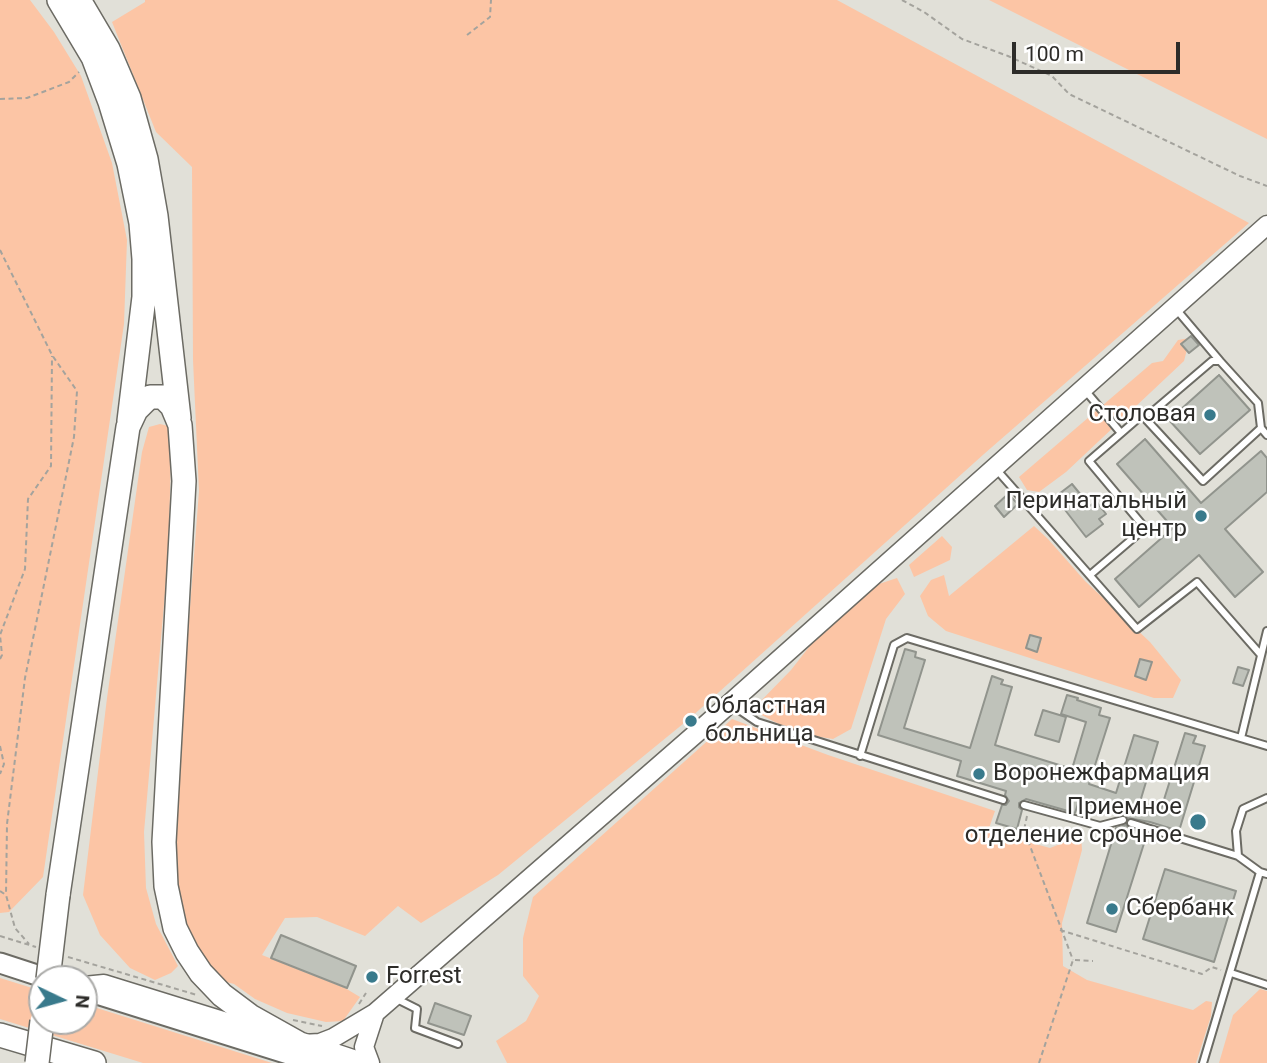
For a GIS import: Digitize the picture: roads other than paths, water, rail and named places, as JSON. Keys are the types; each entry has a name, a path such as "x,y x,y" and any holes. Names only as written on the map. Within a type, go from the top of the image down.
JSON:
{"highway":[{"path":"50,965 128,427 144,297 141,223 121,133 93,57 59,0"},
{"path":"79,0 108,49 129,98 146,159 156,216 180,425 183,509 164,842 166,886 175,928 187,952 208,980 222,995 250,1016 300,1044 357,1063"},
{"path":"128,427 140,405 150,397 157,396 168,400 180,425"},
{"path":"0,1035 94,1063"},
{"path":"37,1063 40,1035"}],"main road":[{"path":"0,963 28,972"},
{"path":"98,993 317,1063"}],"street":[{"path":"98,985 104,984 300,1044 320,1043 333,1038 375,1013 730,704 1267,225"},
{"path":"370,1063 364,1047 375,1013"}],"lane":[{"path":"1174,308 1258,404 1261,428 1267,435"},
{"path":"1090,575 1145,528 1089,461 1142,415 1151,413 1212,360 1220,361"},
{"path":"1084,389 1121,433"},
{"path":"1142,415 1203,481 1261,428"},
{"path":"995,468 1137,629 1197,582 1261,655"},
{"path":"1241,738 1267,631"},
{"path":"860,756 894,645 907,638 1267,746"},
{"path":"1257,670 1267,672"},
{"path":"730,704 757,722 1003,800"},
{"path":"1238,856 1236,831 1243,809 1267,798"},
{"path":"1027,806 1100,826 1123,820"},
{"path":"1131,823 1238,856 1264,873 1203,1063"},
{"path":"1231,973 1267,985"},
{"path":"393,997 417,1009 415,1028 458,1044"}],"place":[{"name":"Столовая","path":"1210,415"},
{"name":"Перинатальный центр","path":"1201,516"},
{"name":"Областная больница","path":"691,721"},
{"name":"Воронежфармация","path":"979,774"},
{"name":"Приемное отделение срочное","path":"1198,822"},
{"name":"Сбербанк","path":"1112,909"},
{"name":"Forrest","path":"372,977"}]}
